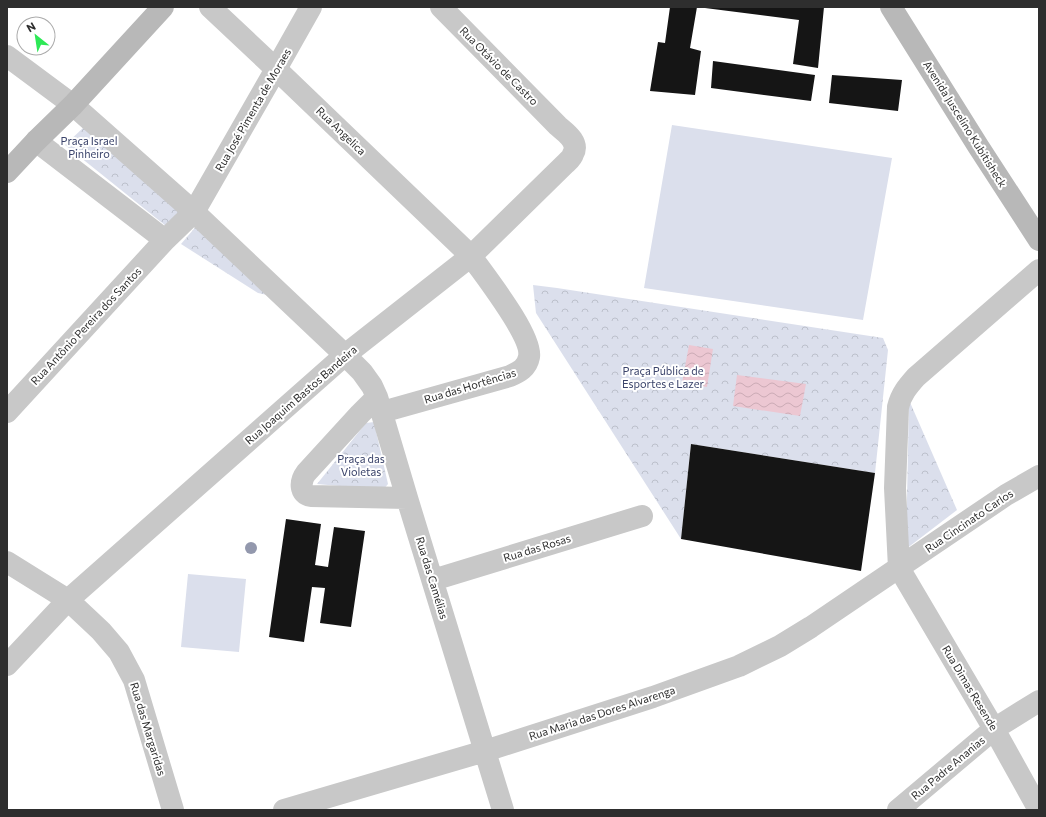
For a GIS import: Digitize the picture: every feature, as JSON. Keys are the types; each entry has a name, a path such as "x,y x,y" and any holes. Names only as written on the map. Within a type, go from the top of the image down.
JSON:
{"street":[{"path":"7,172 73,105 163,7"},
{"name":"Rua Angelica","path":"210,7 471,256"},
{"name":"Rua José Pimenta de Moraes","path":"194,212 311,7"},
{"name":"Rua Otávio de Castro","path":"441,7 558,126"},
{"name":"Avenida Juscelino Kubitisheck","path":"891,7 1039,240"},
{"path":"7,56 73,105 194,212 345,355"},
{"name":"Rua Joaquim Bastos Bandeira","path":"7,665 68,600 345,355 471,256 565,164 573,154 575,148 572,140 569,135 558,126"},
{"path":"36,141 165,240 194,212"},
{"name":"Rua Antônio Pereira dos Santos","path":"7,412 165,240"},
{"name":"Rua das Hortências","path":"380,405 510,376 521,370 527,364 529,348 521,330 497,292 471,256"},
{"path":"899,568 896,488 898,414 900,399 905,390 916,377 1039,270"},
{"name":"Rua das Camélias","path":"345,355 362,372 372,386 380,405 503,810"},
{"path":"380,405 360,414 303,476 301,484 302,490 305,494 311,496 407,498"},
{"name":"Rua Cincinato Carlos","path":"899,568 1006,495 1039,476"},
{"name":"Rua das Rosas","path":"433,580 642,516"},
{"name":"Rua das Margaridas","path":"7,562 68,600 101,631 118,652 134,680 173,810"},
{"name":"Rua Dimas Resende","path":"899,568 994,729 1039,810"},
{"name":"Rua Maria das Dores Alvarenga","path":"284,810 484,751 653,697 739,666 780,646 805,631 899,568"},
{"name":"Rua Padre Ananias","path":"898,810 994,729 1039,701"}],"green space":[{"path":"672,125 892,158 863,320 644,288"},
{"name":"Praça Israel Pinheiro","path":"84,127 181,211 166,226 65,145"},
{"path":"199,223 272,296 258,293 181,244"},
{"name":"Praça Pública de Esportes e Lazer","path":"533,285 883,338 888,350 875,473 691,444 681,539 536,313"},
{"path":"909,400 957,510 906,549"},
{"name":"Praça das Violetas","path":"374,422 388,484 383,490 317,484 366,423"},
{"path":"188,574 246,579 239,652 181,647"}],"water":[{"path":"689,345 713,349 707,387 682,383"},
{"path":"737,375 806,384 800,416 733,406"}],"building":[{"path":"670,7 697,7 690,48 701,51 695,95 650,91 658,42 665,43"},
{"path":"705,7 824,7 818,68 793,64 799,20"},
{"path":"713,61 815,75 811,101 711,88"},
{"path":"832,75 902,80 898,111 829,103"},
{"path":"691,444 875,473 861,571 681,539"},
{"path":"286,519 321,524 315,565 328,567 334,527 365,531 351,627 320,623 325,588 312,587 304,642 269,637"}]}
